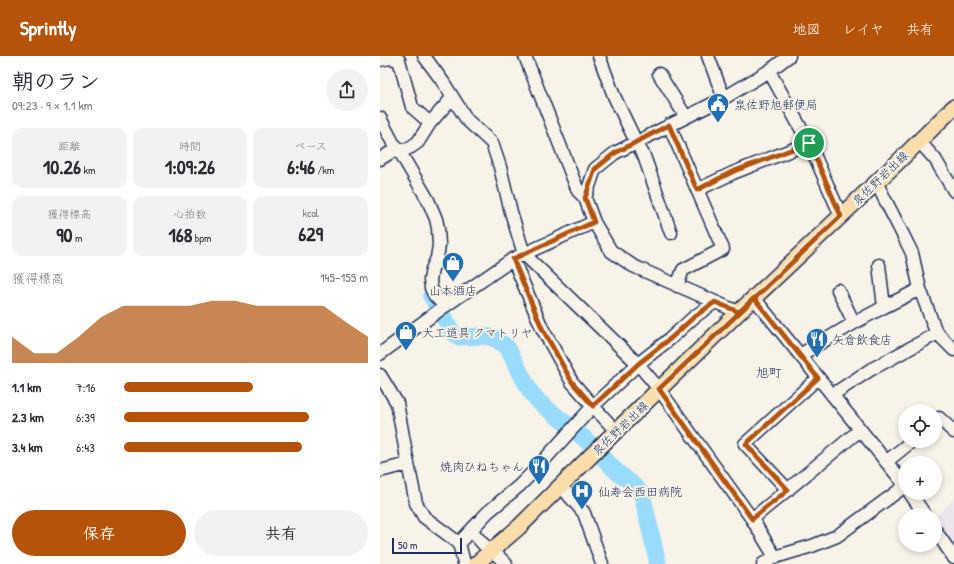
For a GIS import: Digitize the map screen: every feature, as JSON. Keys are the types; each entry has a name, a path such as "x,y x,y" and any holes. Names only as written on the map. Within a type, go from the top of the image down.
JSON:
{"main road":[{"name":"泉佐野岩出線","path":"476,564 519,527 659,389 954,107"}],"street":[{"path":"424,56 467,120 492,144 500,167 511,212 518,256 542,328 572,382 616,431"},
{"path":"525,56 578,191 585,198 594,222 612,250 633,266 739,312"},
{"path":"599,56 614,96 644,156 671,233"},
{"path":"708,56 724,98"},
{"path":"585,198 595,169 615,153 724,98 769,71 789,56"},
{"path":"380,60 390,58 398,60 412,107 430,123"},
{"path":"769,71 809,143 841,216"},
{"path":"659,74 686,117"},
{"path":"393,153 411,147 418,142 430,123 452,98"},
{"path":"380,118 393,144 393,153 428,200 436,219 439,245 437,258 432,269 430,280 431,288 442,309"},
{"path":"669,125 723,249 683,270 677,286"},
{"path":"919,141 935,159 954,191"},
{"path":"697,190 732,172 809,143"},
{"path":"876,182 912,254 920,289 936,332 954,350"},
{"path":"380,354 518,256 594,222"},
{"path":"518,256 638,364 659,389 752,519 775,557"},
{"path":"879,265 884,307"},
{"path":"800,355 854,323 920,289"},
{"path":"838,290 854,323"},
{"path":"754,298 898,477"},
{"path":"459,543 488,512 519,486 536,469 593,406 638,364 671,338 694,317 715,302"},
{"path":"832,395 870,370 938,334"},
{"path":"380,375 397,403 416,503 424,517 459,543 464,563 466,564"},
{"path":"788,490 746,444 818,378"},
{"path":"942,421 954,432"},
{"path":"752,519 860,430"},
{"path":"886,462 903,448"},
{"path":"380,471 408,464"},
{"path":"558,488 566,492 584,513 602,564"},
{"path":"763,564 775,557 812,546 837,536 898,491"},
{"path":"469,532 475,535 506,564"},
{"path":"942,540 954,558"}],"shaded area":[{"path":"954,499 954,547 942,530 942,511"}],"waterway":[{"path":"431,296 453,333 459,337 486,336 496,339 507,347 530,391 539,402 584,438 617,472 641,493 658,564"}],"place":[{"name":"泉佐野旭郵便局","path":"718,124"},
{"name":"山本酒店","path":"453,282"},
{"name":"大工道具 クマトリヤ","path":"406,352"},
{"name":"矢倉飲食店","path":"817,358"},
{"name":"焼肉ひねちゃん","path":"539,486"},
{"name":"仙寿会西田病院","path":"582,510"}],"district":[{"name":"旭町","path":"769,372"}],"route":[{"path":"809,143 732,172 697,190 669,125 615,153 595,169 585,198 594,222 513,259 542,328 572,382 593,406 638,364 671,338 694,317 715,302 739,312 754,298 818,378 746,444 788,490 752,519 659,389 739,312 841,216 809,143"}]}
